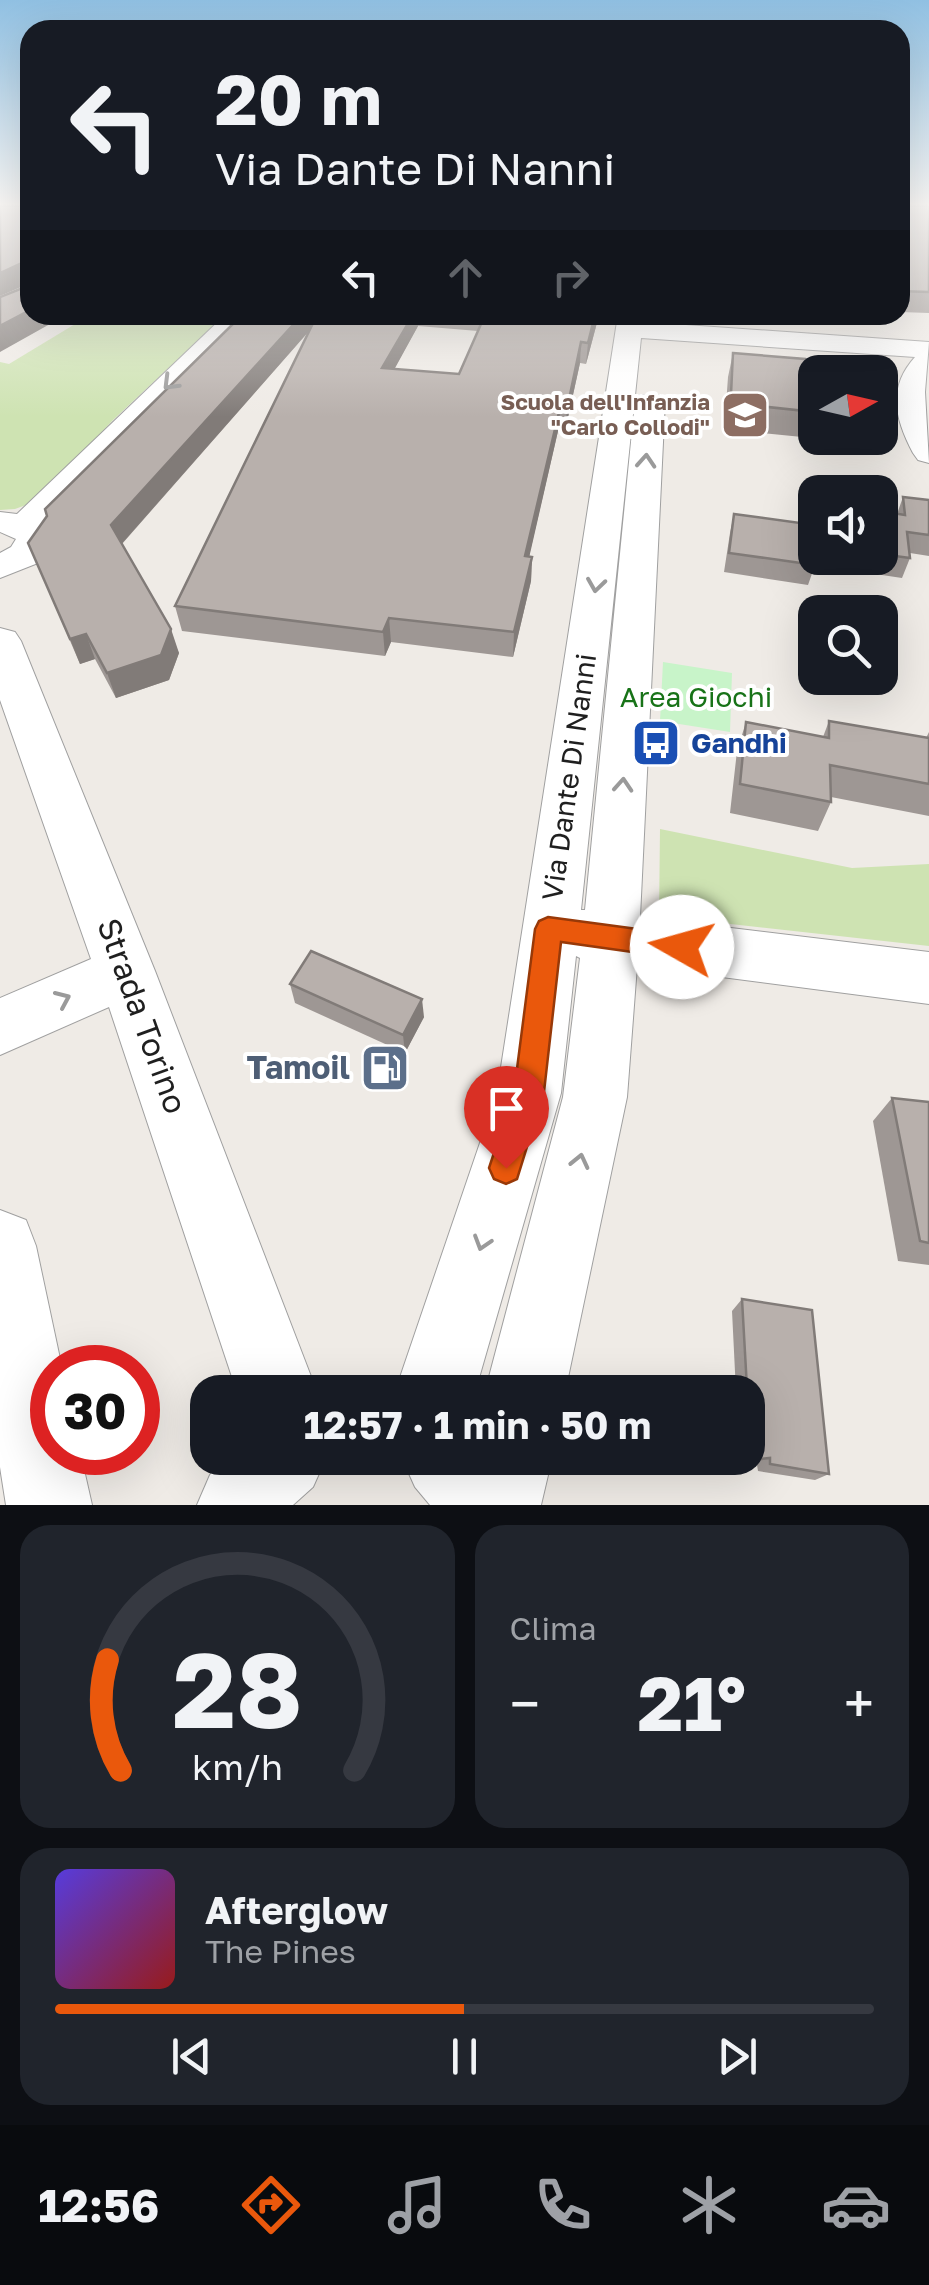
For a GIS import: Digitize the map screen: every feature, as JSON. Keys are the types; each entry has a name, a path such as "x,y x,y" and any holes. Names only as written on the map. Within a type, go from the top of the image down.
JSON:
{"street":[{"path":"0,604 6,565 34,544 33,533 13,524 229,325"},
{"name":"Via Dante Di Nanni","path":"529,1375 595,1097 580,934 643,325"},
{"name":"Via Dante Di Nanni","path":"674,325 929,350"},
{"path":"929,358 916,370 908,390 911,413 929,453"},
{"name":"Strada Torino","path":"0,642 126,970 271,1375"},
{"path":"580,934 929,978"},
{"name":"Via Dante Di Nanni","path":"440,1375 580,934"},
{"path":"0,1027 126,970"},
{"path":"0,1246 49,1505"},
{"path":"240,1505 264,1475"},
{"path":"459,1475 480,1505"},
{"path":"498,1505 506,1475"}],"green space":[{"path":"73,325 214,325 113,420 37,501 0,510 0,362 9,364"},
{"name":"Area Giochi","path":"663,662 732,673 730,732 660,721"},
{"path":"660,829 852,868 929,864 929,946 659,916"}],"building":[{"path":"910,276 929,276 929,292 910,291"},
{"path":"20,289 20,315 0,326 0,297"},
{"path":"232,325 293,325 111,525 171,629 161,655 107,673 86,634 70,639 28,543 47,516 45,509"},
{"path":"312,325 407,325 382,368 459,374 481,325 592,325 588,343 581,342 567,409 560,408 525,556 532,557 514,632 389,618 383,632 175,606"},
{"path":"733,353 798,358 798,410 749,405 749,396 731,394"},
{"path":"903,497 929,500 929,535 907,532 910,558 898,556 898,514 905,515"},
{"path":"734,514 798,523 798,563 729,553"},
{"path":"829,721 929,738 929,784 830,765 831,802 740,784 746,722 829,738"},
{"path":"311,951 422,999 403,1035 290,984"},
{"path":"892,1098 929,1102 929,1243 920,1241"},
{"path":"742,1299 812,1310 829,1474 770,1464 770,1458 765,1459 765,1375 746,1375"}],"place":[{"name":"Scuola dell'Infanzia \"Carlo Collodi\"","path":"745,415"},
{"name":"Gandhi","path":"656,743"},
{"name":"Tamoil","path":"385,1068"}],"route":[{"path":"506,1168 529,1092 548,929 682,947"}]}
